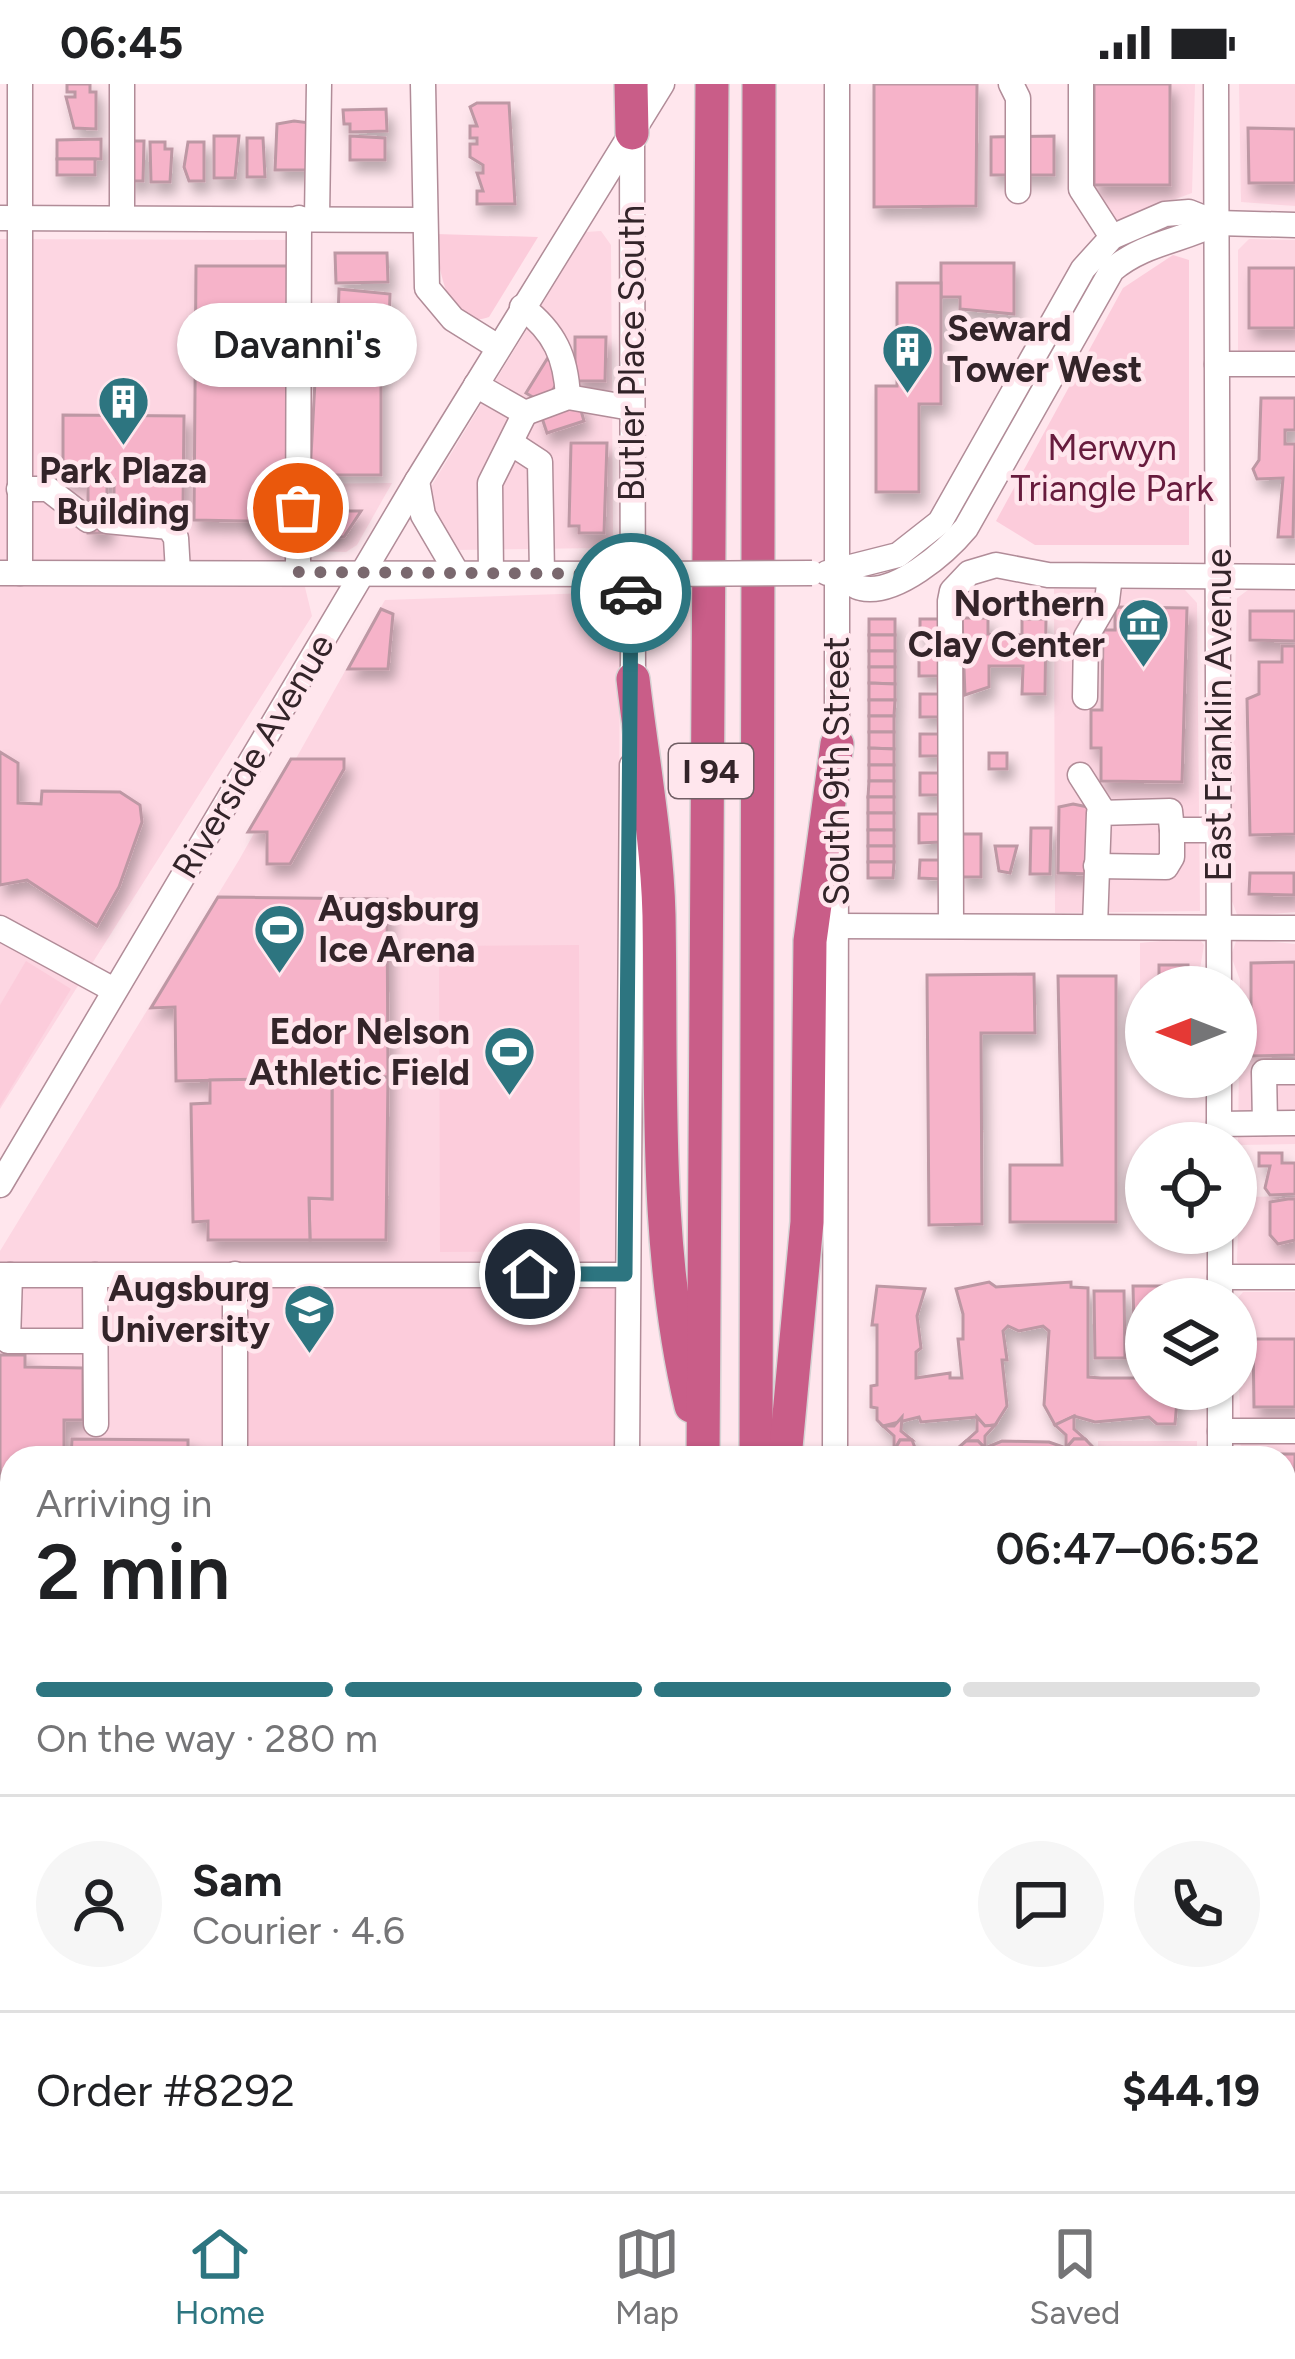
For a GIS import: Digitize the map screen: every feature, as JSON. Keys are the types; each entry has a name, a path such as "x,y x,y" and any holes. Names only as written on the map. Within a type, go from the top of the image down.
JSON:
{"highway":[{"name":"I 94","path":"703,1446 712,84"},
{"name":"I 94","path":"756,1446 759,84"},
{"path":"632,133 648,90"},
{"path":"633,679 657,890 660,1148 667,1236 681,1365 700,1446"},
{"path":"786,1446 807,1222 810,941 837,744"}],"street":[{"path":"20,84 9,218 20,489 10,573 825,573 898,555 940,522 1083,269 1112,237 1165,214 1189,212 1217,223 1295,225"},
{"path":"122,84 122,218"},
{"path":"298,572 308,218 319,84"},
{"path":"423,84 422,266 438,306 498,346"},
{"name":"South 9th Street","path":"835,1446 837,744 825,573 837,84"},
{"path":"1081,84 1081,188 1112,237"},
{"name":"East Franklin Avenue","path":"1216,84 1219,966"},
{"path":"1018,191 1020,89"},
{"name":"Riverside Avenue","path":"0,1185 498,346 632,133"},
{"name":"Butler Place South","path":"627,1446 633,679 642,574 631,408 632,133"},
{"path":"9,218 422,220"},
{"path":"825,573 859,589 874,588 942,556 966,528 1112,270 1148,245 1188,237 1217,223"},
{"path":"522,308 547,326 567,364 568,397"},
{"path":"1217,364 1295,364"},
{"path":"476,385 525,413"},
{"path":"491,573 490,483 525,413 568,397 592,397 631,408"},
{"path":"511,443 540,462 542,573"},
{"path":"418,481 423,515 457,573"},
{"path":"20,489 48,490 98,521 169,527 176,538 178,572"},
{"path":"951,926 950,601 952,591 969,573 996,566 1048,575 1295,577"},
{"path":"1085,697 1086,637 1108,601 1110,576"},
{"path":"1080,776 1103,811"},
{"path":"1095,926 1096,866 1097,815 1103,811 1170,811 1172,857 1166,867 1096,866"},
{"path":"1172,830 1219,830"},
{"path":"835,926 1295,928"},
{"path":"0,928 114,990"},
{"path":"1265,1123 1264,1072 1295,1072"},
{"path":"1257,1125 1295,1123"},
{"path":"95,1274 97,1424"},
{"path":"235,1274 235,1446"},
{"path":"95,1340 8,1340 5,1275 625,1274"},
{"path":"1257,1283 1295,1277"},
{"path":"1220,1410 1220,1446"},
{"path":"1220,1431 1295,1432"}],"shaded area":[{"path":"1087,84 1195,84 1192,193 1110,223 1086,185"},
{"path":"1239,84 1295,84 1295,206 1241,202"},
{"path":"601,231 611,245 613,537 603,548 454,550 430,501 432,485 586,232"},
{"path":"0,239 291,240 294,542 312,616 0,1109"},
{"path":"1249,239 1295,240 1295,369 1238,368 1238,250"},
{"path":"392,483 357,545 346,552 308,551 303,484"},
{"path":"1054,589 1185,590 1197,603 1200,911 1055,913"},
{"path":"1295,589 1295,912 1238,917 1230,896 1237,598 1248,590"},
{"name":"Augsburg University","path":"620,592 617,1446 0,1446 0,1251 239,860 385,600"},
{"path":"1237,938 1295,944 1295,1144 1257,1145 1257,1122 1238,1122 1239,1098 1257,1098 1257,966 1235,966 1231,956"},
{"path":"1200,940 1204,945 1200,966 1140,966 1140,943"},
{"path":"1295,1196 1295,1266 1244,1267 1237,1262 1237,1254 1257,1254 1257,1197"},
{"path":"1257,1292 1295,1292 1295,1446 1241,1446 1240,1410 1257,1410"},
{"path":"1098,1441 1197,1441 1197,1446 1098,1446"}],"green space":[{"path":"436,234 538,237 489,317 474,319 463,315 447,292"},
{"name":"Merwyn Triangle Park","path":"1173,255 1189,260 1189,545 1035,545 996,521 1123,288"},
{"name":"Edor Nelson Athletic Field","path":"579,945 580,1251 440,1252 439,946"},
{"path":"26,961 71,989 0,1106 0,1005"},
{"path":"247,1284 616,1286 616,1446 247,1446"}],"building":[{"path":"67,84 90,84 90,92 96,92 96,129 74,128 66,97 75,97 75,92 67,92"},
{"path":"874,84 977,84 976,206 874,207"},
{"path":"1094,84 1170,84 1170,185 1094,185"},
{"path":"509,103 515,204 477,204 477,191 483,191 477,173 483,173 483,165 470,157 470,144 477,144 477,138 470,138 470,126 477,126 470,107"},
{"path":"386,109 387,131 350,132 350,124 344,124 343,110"},
{"path":"310,123 313,170 275,170 277,124"},
{"path":"1248,128 1295,129 1295,183 1249,183"},
{"path":"214,136 239,136 235,178 214,178"},
{"path":"350,136 385,138 385,160 350,160"},
{"path":"1054,136 1054,175 991,175 991,137"},
{"path":"247,138 263,138 265,177 247,177"},
{"path":"101,139 101,159 57,159 57,140"},
{"path":"128,141 144,141 143,181 128,181"},
{"path":"150,142 165,142 165,149 172,149 170,182 151,182"},
{"path":"188,142 204,142 204,181 189,181 184,167"},
{"path":"57,159 95,159 95,175 57,175"},
{"path":"335,253 387,253 388,282 336,283"},
{"path":"941,263 1014,263 1014,314 960,309 960,297 941,297"},
{"path":"196,266 289,266 288,522 194,520"},
{"path":"1249,268 1295,268 1295,328 1249,328"},
{"name":"Seward Tower West","path":"897,283 941,283 941,404 919,404 919,492 876,492 876,386 897,386"},
{"path":"339,289 390,294 389,328 347,328 347,319 338,319"},
{"path":"575,337 606,337 605,381 575,381"},
{"path":"310,347 381,348 381,475 310,475 315,381 310,381"},
{"path":"547,359 565,370 544,404 526,393"},
{"path":"1261,398 1295,398 1295,430 1285,430 1285,444 1295,444 1293,537 1278,537 1283,478 1257,479 1253,469 1259,460"},
{"path":"578,400 584,421 547,433 540,412"},
{"name":"Park Plaza Building","path":"63,415 184,416 183,507 114,506 114,480 63,480"},
{"path":"571,443 607,443 604,533 579,533 579,526 569,526"},
{"path":"88,480 107,480 107,533 88,533"},
{"path":"305,511 361,511 344,537 305,537"},
{"name":"Northern Clay Center","path":"1115,607 1187,608 1182,782 1101,781 1101,748 1091,748 1091,710 1102,710 1103,630 1115,630"},
{"path":"381,609 393,614 388,669 348,669"},
{"path":"1250,611 1295,611 1295,641 1250,640"},
{"path":"962,618 988,618 988,634 1022,635 1022,619 1046,619 1045,694 1022,694 1023,666 989,666 989,687 965,695"},
{"path":"869,619 895,619 895,635 869,635"},
{"path":"920,619 941,619 941,637 920,637"},
{"path":"869,635 895,635 895,651 869,651"},
{"path":"1282,646 1295,646 1295,834 1250,835 1247,699 1259,694 1259,662 1282,662"},
{"path":"869,651 895,651 895,667 869,667"},
{"path":"919,655 941,655 941,676 919,676"},
{"path":"869,667 895,667 895,684 869,683"},
{"path":"869,683 895,684 895,700 869,700"},
{"path":"920,694 942,694 942,717 920,717"},
{"path":"869,700 895,700 894,716 869,716"},
{"path":"869,716 894,716 894,732 869,732"},
{"path":"869,732 894,732 894,749 869,748"},
{"path":"920,734 941,734 941,756 920,756"},
{"path":"869,748 894,749 894,765 869,765"},
{"path":"0,752 18,763 18,803 41,804 42,791 120,792 140,805 142,822 119,887 97,926 27,880 0,885"},
{"path":"989,753 1007,753 1007,769 989,769"},
{"path":"291,759 344,759 344,769 290,864 267,864 267,832 248,832"},
{"path":"869,765 894,765 894,781 869,781"},
{"path":"920,773 942,773 942,795 920,795"},
{"path":"869,781 894,781 894,797 868,797"},
{"path":"868,797 894,797 894,813 868,813"},
{"path":"1059,807 1093,808 1092,874 1058,873"},
{"path":"868,813 894,813 894,830 868,830"},
{"path":"919,814 941,814 942,842 919,843"},
{"path":"1031,828 1051,828 1050,874 1030,874"},
{"path":"868,830 894,830 894,846 868,846"},
{"path":"959,834 981,834 981,877 960,877"},
{"path":"868,846 894,846 894,862 868,862"},
{"path":"995,846 1017,846 1010,873 999,871"},
{"path":"920,860 941,860 940,879 919,878"},
{"path":"868,862 894,862 893,878 868,878"},
{"path":"1250,873 1294,873 1294,895 1249,894"},
{"name":"Augsburg Ice Arena","path":"218,897 387,899 388,1077 176,1081 175,1007 151,1008"},
{"path":"1295,962 1295,1055 1257,1056 1257,966 1251,963"},
{"path":"1034,974 1035,1033 981,1033 982,1224 929,1225 927,975"},
{"path":"1058,976 1116,976 1116,1222 1010,1222 1010,1165 1062,1165"},
{"path":"388,1077 386,1240 310,1240 309,1198 332,1199 332,1078"},
{"path":"332,1078 332,1199 309,1198 310,1240 208,1240 208,1221 193,1222 191,1104 210,1103 210,1080"},
{"path":"1259,1153 1282,1153 1282,1163 1295,1163 1295,1194 1270,1195 1265,1188 1270,1166 1259,1166"},
{"path":"1295,1199 1295,1240 1278,1244 1270,1235 1270,1202"},
{"path":"989,1282 996,1287 1071,1282 1071,1287 1088,1288 1088,1377 1125,1378 1125,1410 1176,1410 1175,1424 1157,1424 1149,1417 1095,1422 1074,1416 1055,1425 1044,1405 1049,1331 1043,1326 1019,1331 1008,1326 1003,1331 1007,1360 1002,1360 1007,1406 995,1425 985,1426 977,1417 921,1422 919,1417 883,1426 877,1420 877,1408 871,1407 871,1386 877,1385 877,1325 872,1325 877,1286 925,1289 917,1316 921,1348 916,1352 916,1378 950,1373 950,1378 962,1378 958,1339 963,1339 963,1314 956,1289"},
{"path":"1094,1291 1124,1291 1125,1358 1095,1358"},
{"path":"1257,1339 1295,1339 1295,1407 1257,1407"},
{"path":"0,1355 25,1355 25,1367 83,1368 83,1420 64,1420 64,1446 0,1446"},
{"path":"1074,1416 1074,1429 1085,1439 1074,1439 1066,1446 1066,1435 1055,1425"},
{"path":"902,1417 901,1431 912,1440 900,1440 894,1446 894,1436 883,1426 894,1426"},
{"path":"977,1417 985,1426 995,1425 985,1436 985,1446 966,1441 977,1431"},
{"path":"72,1439 188,1440 188,1446 72,1446"},
{"path":"1074,1439 1085,1439 1092,1446 1068,1446"},
{"path":"1002,1441 1060,1446 990,1446"}],"way so far":[{"path":"298,508 298,572 630,574 631,593"}],"place":[{"name":"Seward Tower West","path":"908,395"},
{"name":"Park Plaza Building","path":"123,448"},
{"name":"Davanni's","path":"298,508"},
{"name":"Northern Clay Center","path":"1144,670"},
{"name":"Augsburg Ice Arena","path":"279,975"},
{"name":"Edor Nelson Athletic Field","path":"509,1098"},
{"name":"Augsburg University","path":"309,1355"}],"route":[{"path":"530,1274 625,1274 631,593"}]}
